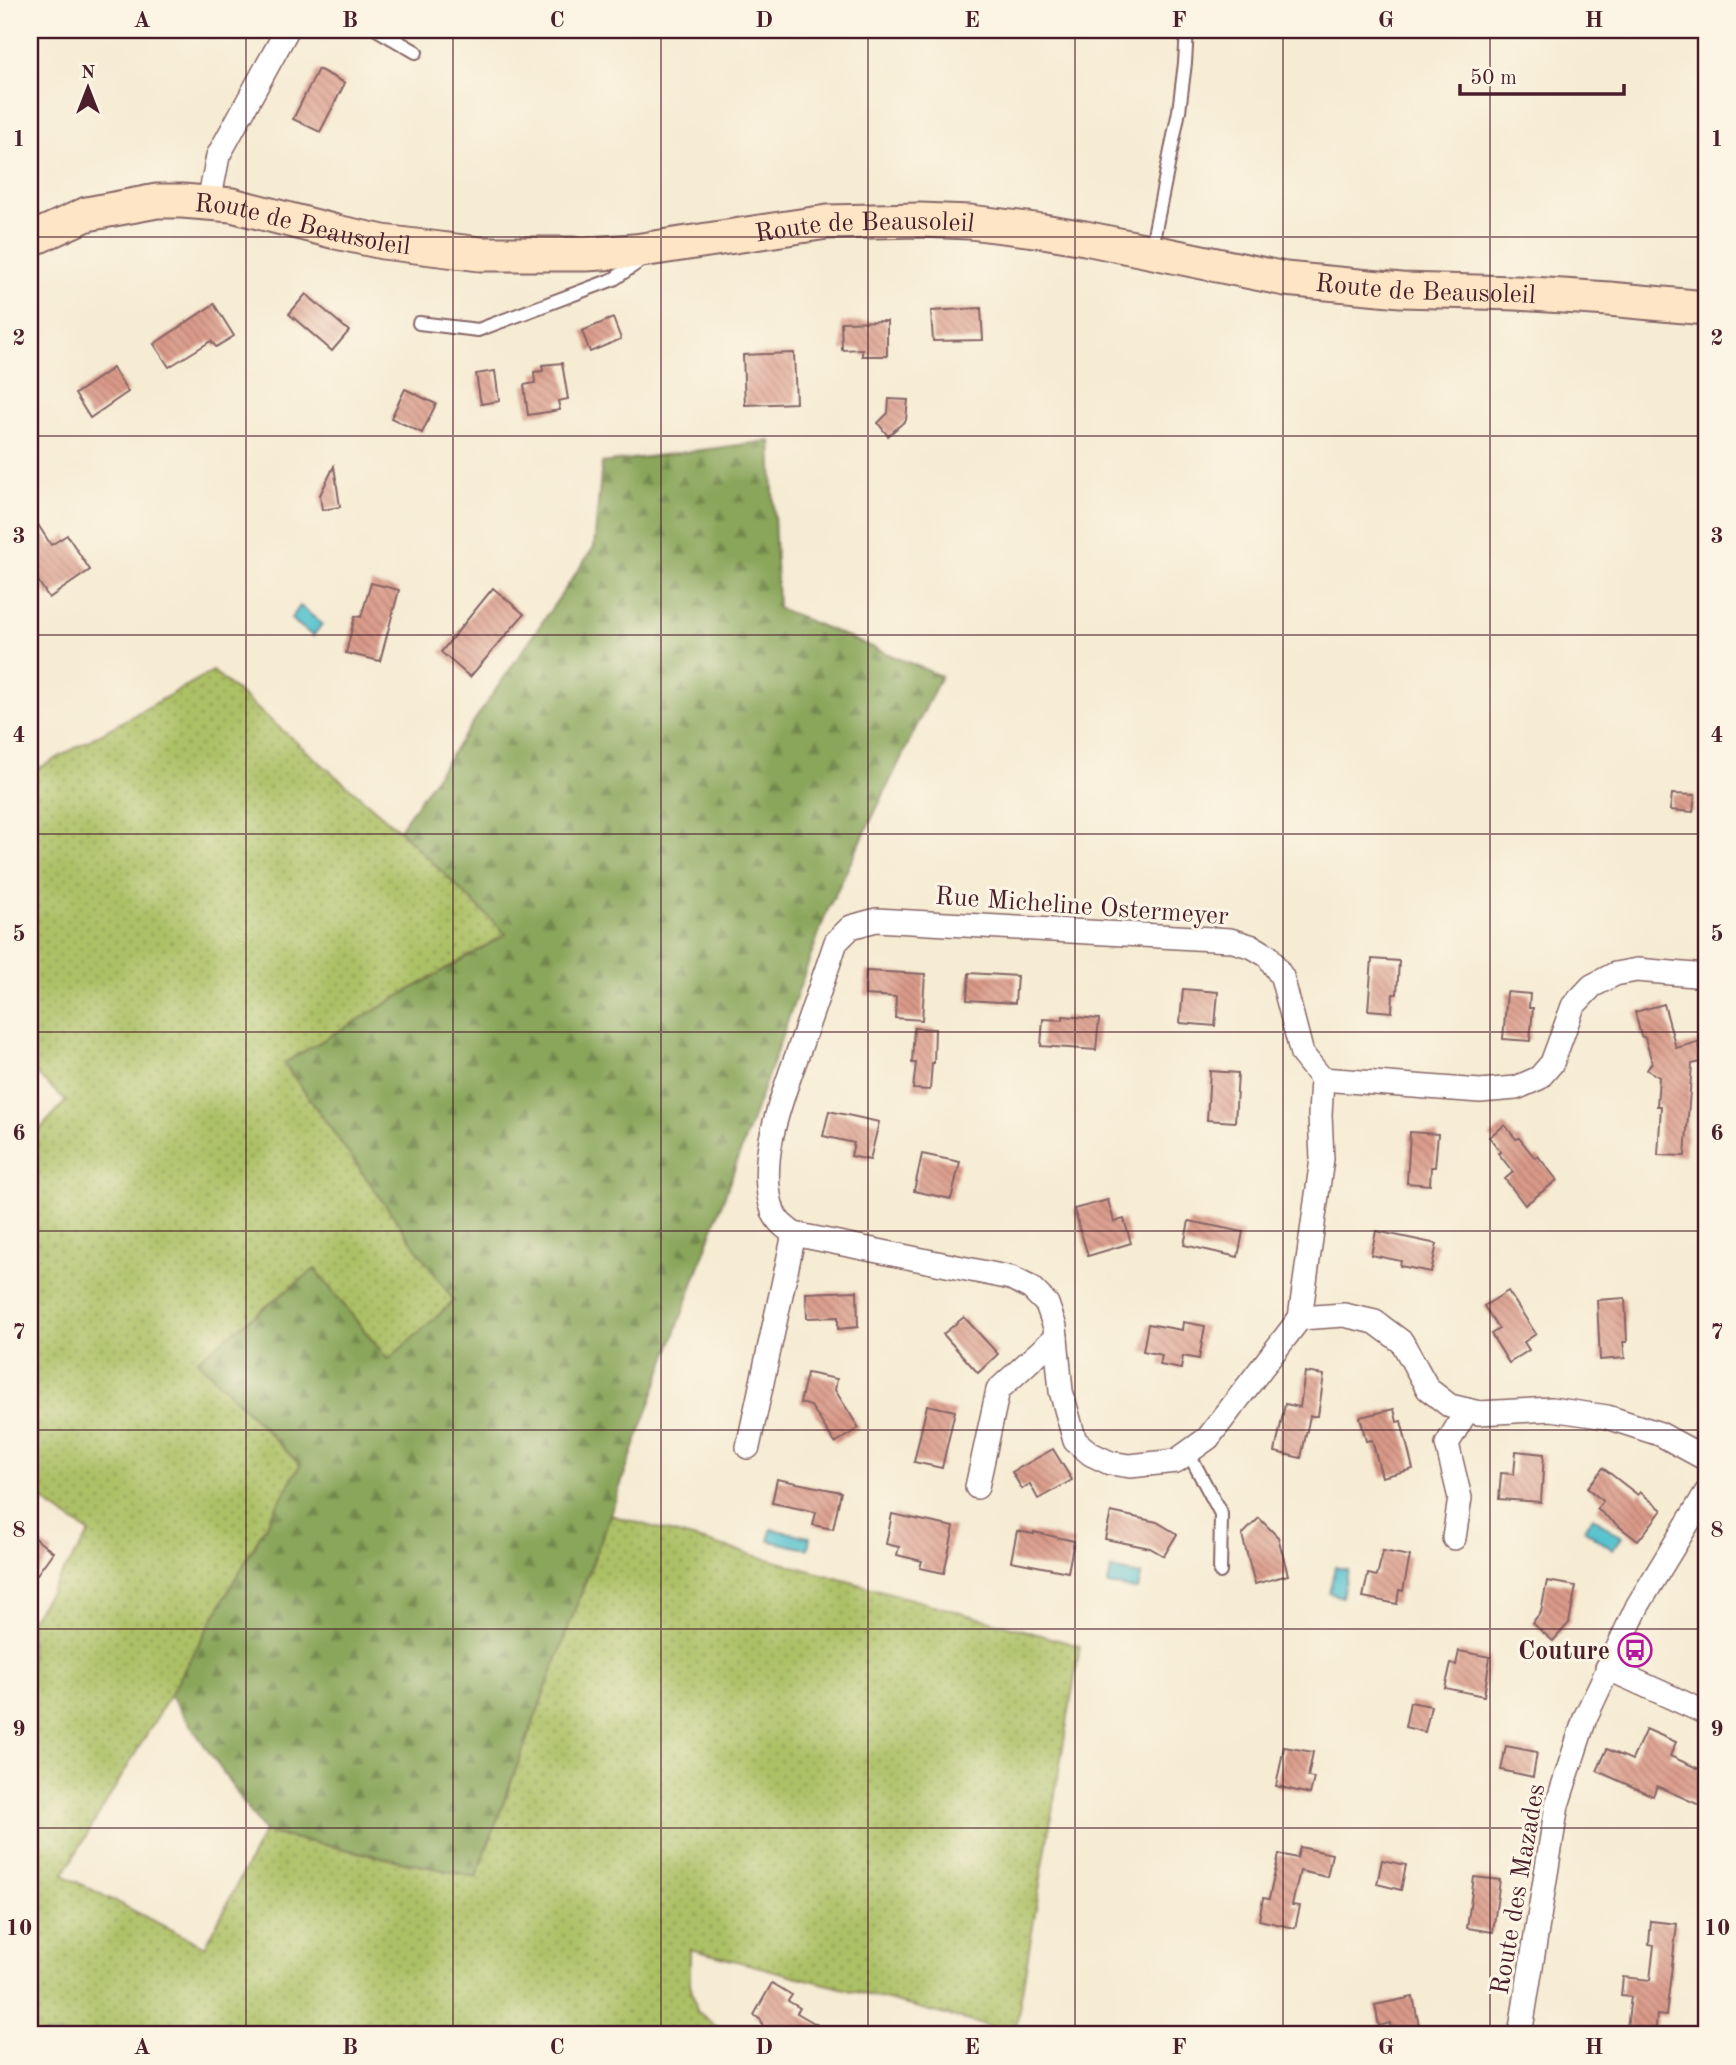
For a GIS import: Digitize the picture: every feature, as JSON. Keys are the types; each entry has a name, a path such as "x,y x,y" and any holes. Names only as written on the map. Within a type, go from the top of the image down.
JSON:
{"main road":[{"name":"Route de Beausoleil","path":"30,240 87,214 157,201 232,205 383,242 480,254 544,255 635,251 827,222 970,222 1085,238 1260,275 1322,283 1401,290 1569,296 1706,308"}],"street":[{"path":"209,202 218,156 287,30"},
{"name":"Rue Micheline Ostermeyer","path":"794,1234 781,1225 774,1213 769,1194 768,1156 775,1120 836,942 851,928 876,920 1230,940 1253,947 1268,956 1282,977 1302,1054 1322,1079"},
{"path":"748,1447 794,1234 1011,1278 1031,1288 1047,1304 1055,1327 1060,1391 1075,1441 1091,1454 1110,1463 1130,1466 1176,1461 1208,1438 1300,1318 1322,1158 1322,1079 1480,1091 1516,1088 1539,1079 1552,1063 1573,1006 1592,986 1615,974 1637,970 1706,976"},
{"path":"1300,1318 1344,1315 1375,1322 1402,1342 1428,1389 1450,1406 1479,1413 1551,1409 1607,1417 1660,1434 1706,1459"},
{"path":"976,1487 998,1390 1056,1337"},
{"path":"1454,1538 1460,1497 1447,1444 1467,1410"},
{"name":"Route des Mazades","path":"1521,2035 1557,1805 1585,1718 1638,1605 1706,1493"},
{"path":"1607,1668 1706,1713"}],"lane":[{"path":"378,30 416,52"},
{"path":"1150,251 1179,111 1187,30"},
{"path":"419,323 478,330 614,279 637,263 635,251"},
{"path":"1188,1452 1221,1514 1220,1572"}],"green space":[{"path":"771,441 778,608 941,676 827,911 610,1515 476,1877 264,1832 170,1695 300,1465 197,1360 315,1269 388,1360 454,1301 284,1063 506,934 399,830 594,547 602,463"},
{"path":"213,671 399,830 507,934 284,1063 455,1301 388,1360 198,1361 300,1465 170,1695 63,1875 205,1947 264,1832 476,1877 610,1515 1080,1646 1015,2033 690,1949 690,1983 697,2011 727,2035 30,2035 30,1621 90,1533 30,1492 30,1140 66,1101 30,1068 30,770 32,772"}],"water":[{"path":"300,606 322,624 313,636 291,619"},
{"path":"1593,1517 1622,1537 1613,1550 1584,1529"},
{"path":"771,1529 810,1537 808,1549 769,1541"},
{"path":"1335,1567 1348,1570 1342,1597 1329,1593"},
{"path":"1111,1569 1141,1575 1138,1590 1108,1585"}],"building":[{"path":"318,69 345,83 320,132 293,119"},
{"path":"306,294 349,331 332,351 289,314"},
{"path":"214,304 234,336 216,347 211,341 169,367 154,344"},
{"path":"981,308 983,340 933,341 931,311"},
{"path":"613,318 621,339 590,352 582,331"},
{"path":"887,321 887,356 862,356 862,349 842,350 841,322"},
{"path":"794,353 796,403 745,405 743,355"},
{"path":"562,363 568,399 558,401 560,410 528,415 524,385 535,383 534,372 543,371 542,365"},
{"path":"113,368 128,392 90,418 75,394"},
{"path":"495,371 499,401 481,404 476,374"},
{"path":"405,389 436,404 422,433 391,418"},
{"path":"889,399 908,400 906,420 888,436 878,423 888,413"},
{"path":"334,466 340,507 322,510 320,495"},
{"path":"30,512 51,545 67,535 90,570 49,598 30,568"},
{"path":"371,583 399,590 380,661 346,653 355,616 361,617"},
{"path":"493,588 524,614 470,677 441,652"},
{"path":"1672,794 1695,795 1693,812 1670,810"},
{"path":"1372,959 1399,961 1397,994 1393,994 1392,1012 1368,1010"},
{"path":"866,971 925,974 922,1020 895,1018 896,997 865,995"},
{"path":"969,973 1017,976 1015,1003 967,1000"},
{"path":"1183,989 1218,992 1215,1026 1180,1023"},
{"path":"1507,992 1530,994 1529,1008 1533,1008 1530,1041 1503,1039"},
{"path":"1664,1004 1676,1048 1698,1042 1704,1061 1692,1064 1685,1156 1658,1155 1661,1106 1657,1106 1659,1077 1647,1070 1652,1062 1635,1012"},
{"path":"1063,1016 1099,1019 1096,1050 1041,1046 1043,1019 1063,1020"},
{"path":"914,1028 935,1029 930,1090 913,1089 916,1063 912,1063"},
{"path":"1210,1071 1238,1073 1235,1122 1207,1120"},
{"path":"829,1111 879,1122 870,1160 851,1156 854,1143 823,1136"},
{"path":"1505,1125 1535,1158 1538,1156 1557,1180 1525,1205 1505,1179 1513,1172 1489,1137"},
{"path":"1410,1132 1438,1134 1435,1167 1431,1167 1430,1185 1407,1183"},
{"path":"922,1154 960,1162 951,1199 914,1191"},
{"path":"1108,1200 1114,1222 1124,1219 1131,1243 1088,1256 1074,1209"},
{"path":"1189,1221 1243,1232 1238,1257 1184,1245"},
{"path":"1376,1231 1437,1244 1431,1272 1400,1266 1401,1261 1371,1255"},
{"path":"857,1291 858,1327 838,1329 838,1317 807,1318 806,1293"},
{"path":"1508,1291 1536,1334 1524,1342 1529,1350 1509,1363 1491,1334 1499,1329 1484,1306"},
{"path":"1625,1298 1625,1358 1600,1360 1597,1300"},
{"path":"964,1317 998,1354 978,1373 943,1334"},
{"path":"1183,1322 1205,1326 1199,1359 1183,1356 1181,1369 1160,1365 1162,1355 1143,1351 1148,1324 1182,1330"},
{"path":"1305,1372 1324,1375 1318,1416 1310,1416 1301,1458 1275,1452 1285,1404 1300,1407"},
{"path":"807,1373 837,1379 835,1390 859,1428 835,1443 811,1406 800,1403"},
{"path":"927,1405 955,1411 942,1468 914,1462"},
{"path":"1394,1409 1397,1422 1401,1421 1413,1469 1382,1477 1372,1440 1366,1441 1360,1417"},
{"path":"1053,1449 1072,1480 1038,1499 1030,1484 1022,1489 1012,1472"},
{"path":"1516,1451 1544,1454 1541,1502 1499,1499 1501,1473 1514,1474"},
{"path":"1603,1468 1662,1510 1638,1541 1597,1509 1603,1501 1587,1488"},
{"path":"777,1479 841,1492 833,1529 813,1525 816,1512 772,1503"},
{"path":"1111,1512 1157,1522 1177,1534 1164,1556 1150,1548 1105,1539"},
{"path":"892,1514 954,1527 944,1573 920,1568 922,1561 897,1555 899,1547 886,1544"},
{"path":"1259,1518 1278,1537 1288,1575 1255,1584 1242,1535"},
{"path":"1017,1531 1074,1541 1068,1572 1011,1561"},
{"path":"30,1535 53,1552 30,1584"},
{"path":"1383,1551 1410,1556 1403,1591 1399,1590 1397,1604 1363,1597 1368,1574 1377,1576"},
{"path":"1547,1581 1576,1586 1569,1623 1553,1641 1532,1623 1541,1612"},
{"path":"1459,1651 1490,1657 1484,1696 1445,1688 1451,1664 1456,1665"},
{"path":"1410,1702 1431,1706 1425,1732 1405,1727"},
{"path":"1646,1729 1676,1742 1670,1756 1706,1772 1706,1808 1657,1786 1653,1796 1597,1771 1607,1749 1632,1760"},
{"path":"1506,1746 1537,1752 1533,1777 1501,1770"},
{"path":"1284,1747 1313,1752 1308,1777 1314,1778 1310,1794 1276,1786"},
{"path":"1300,1847 1332,1854 1327,1877 1300,1871 1292,1905 1300,1906 1295,1928 1259,1920 1263,1898 1269,1899 1279,1854 1297,1858"},
{"path":"1382,1860 1406,1865 1401,1890 1377,1884"},
{"path":"1474,1877 1500,1880 1493,1932 1467,1928"},
{"path":"1651,1921 1677,1924 1666,2016 1657,2015 1655,2035 1626,2035 1631,1997 1621,1996 1623,1977 1650,1980 1654,1945 1649,1944"},
{"path":"772,1983 792,1995 788,2001 800,2008 797,2013 835,2035 769,2035 764,2032 761,2020 754,2015"},
{"path":"1413,1997 1421,2035 1392,2035 1390,2023 1379,2026 1375,2005"}],"place":[{"name":"Couture","path":"1635,1650"}]}
